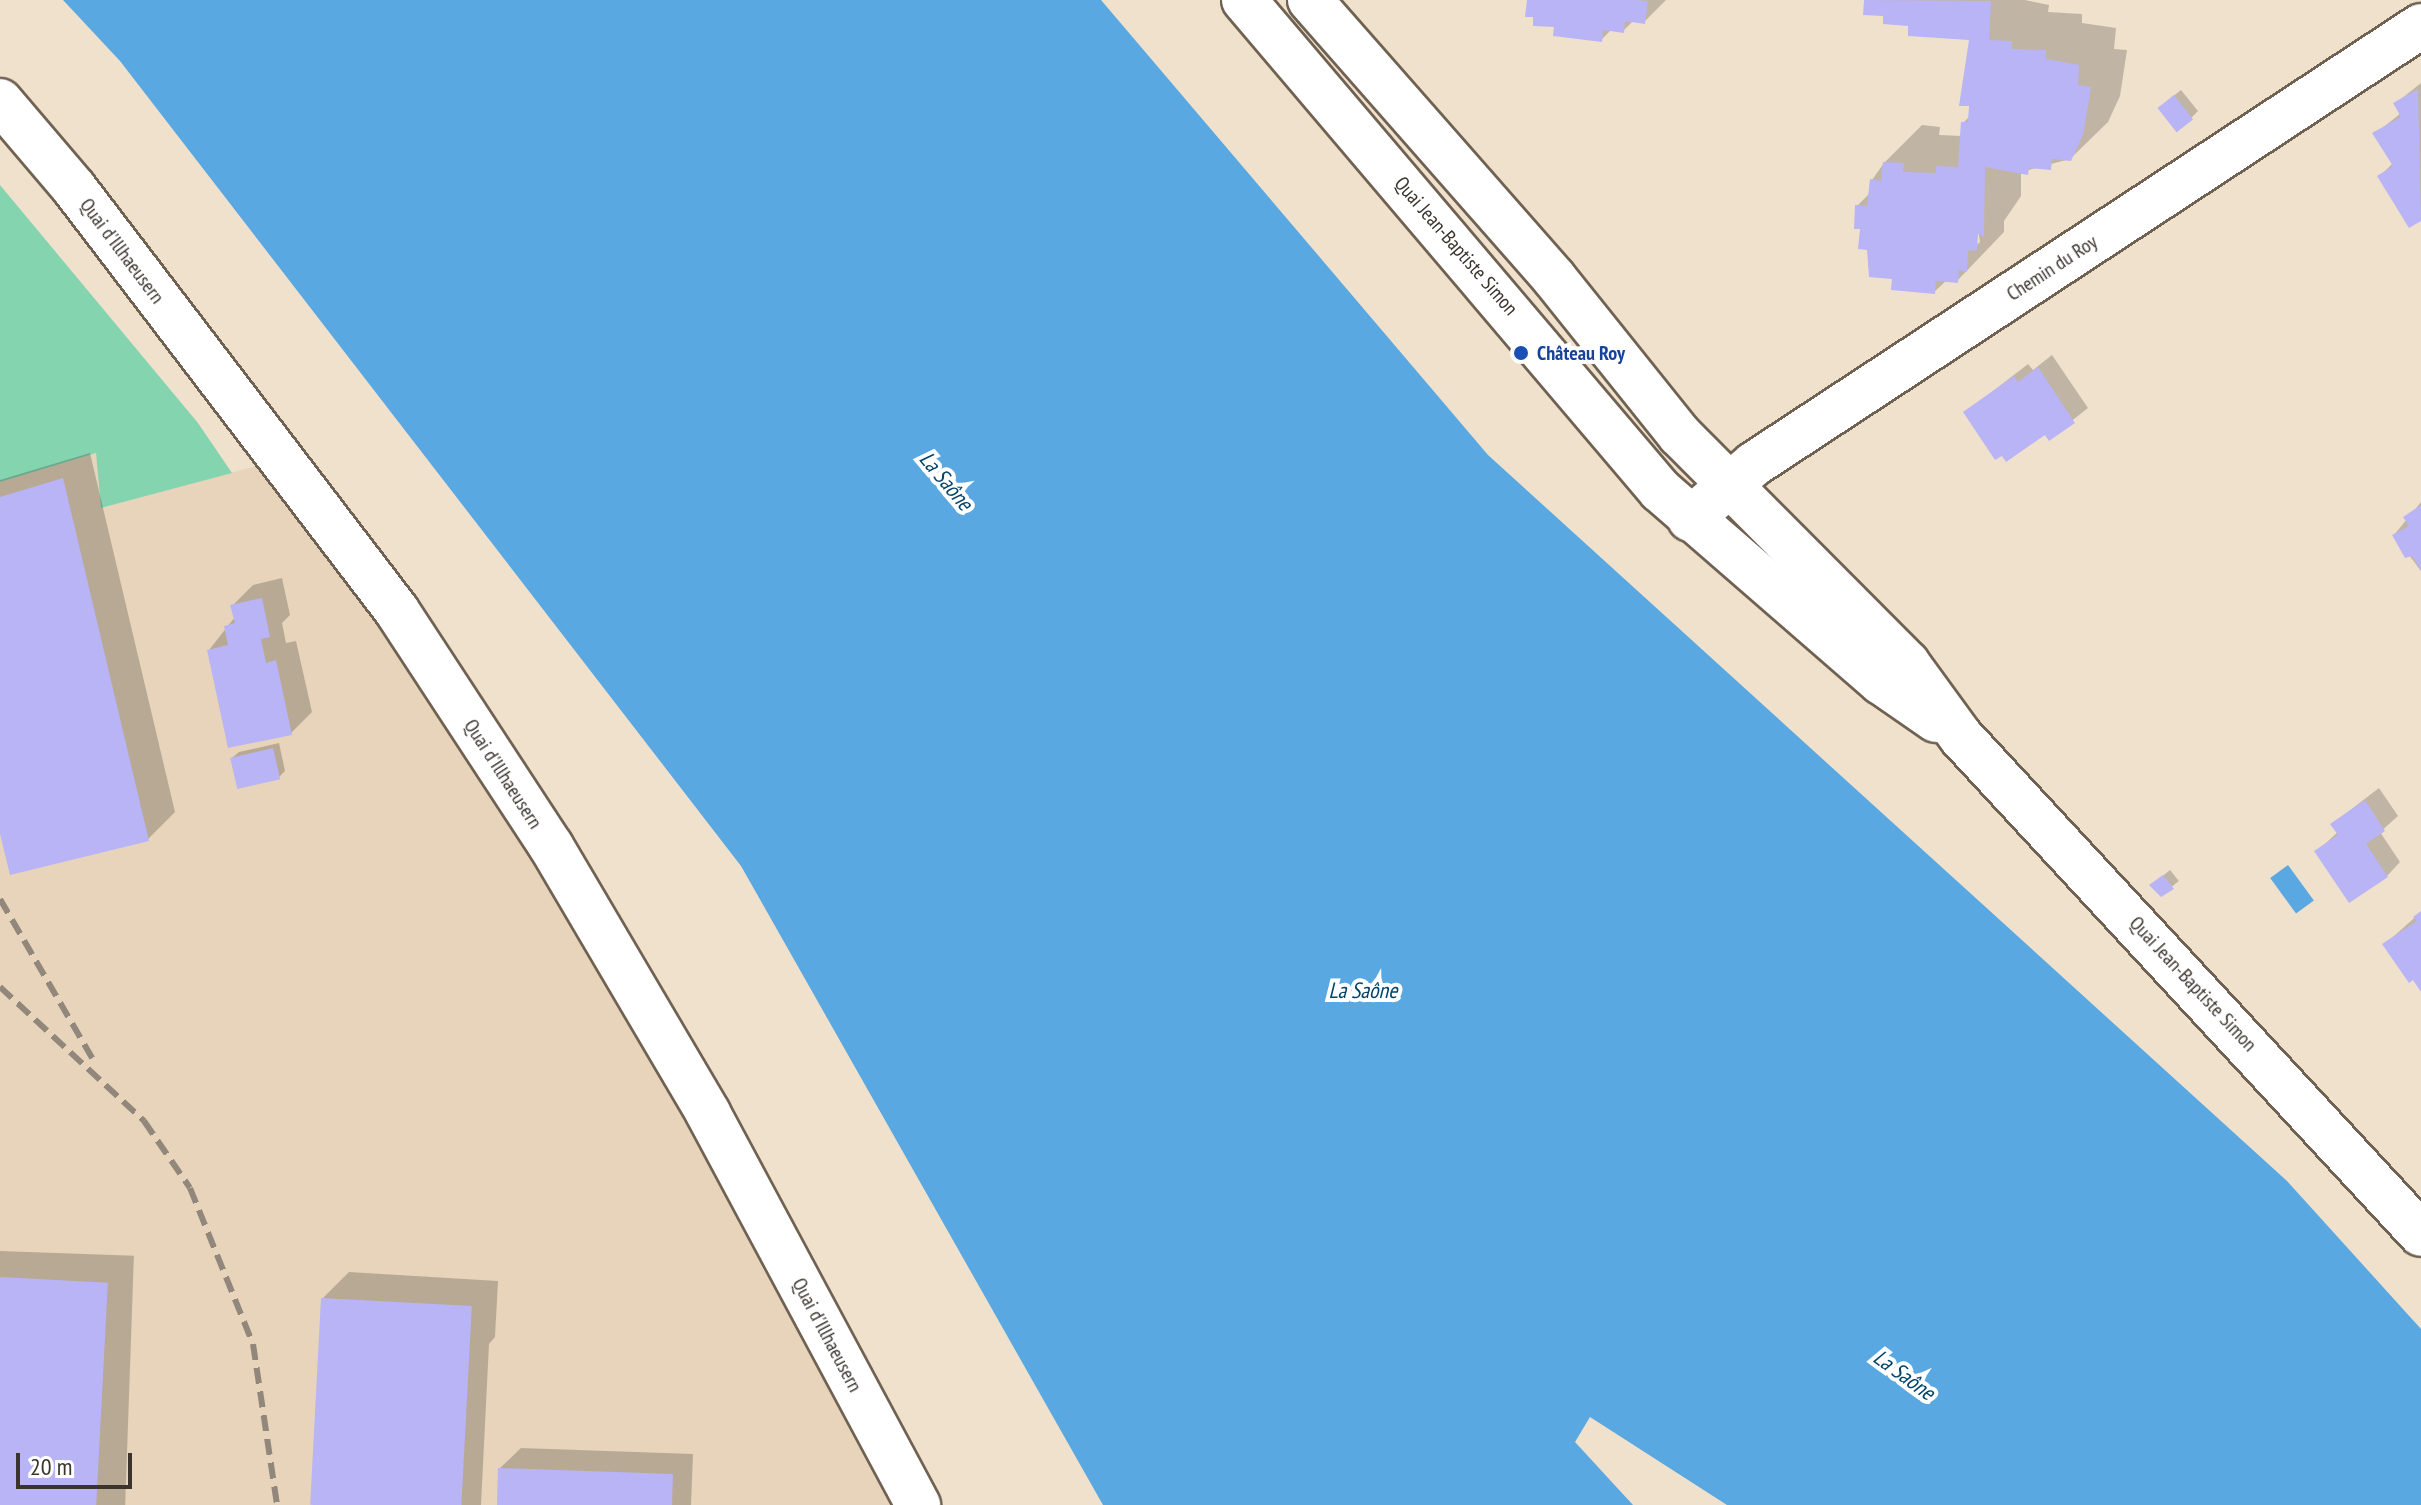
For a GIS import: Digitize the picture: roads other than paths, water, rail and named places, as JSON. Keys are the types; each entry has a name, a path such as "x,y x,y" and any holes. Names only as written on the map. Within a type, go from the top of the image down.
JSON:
{"main road":[{"name":"Quai Jean-Baptiste Simon","path":"1244,0 1690,519 1881,682 1961,737"},
{"name":"Quai Jean-Baptiste Simon","path":"1310,0 1554,278 1680,435 1907,663 1961,737 2421,1234"},
{"name":"Chemin du Roy","path":"1690,519 1754,464 2421,26"},
{"name":"Quai d'Illhaeusern","path":"0,101 74,188 397,611 543,833 708,1113 918,1505"}],"water":[{"name":"La Saône","path":"63,0 1101,0 1488,455 2287,1181 2421,1329 2421,1505 1727,1505 1590,1417 1575,1442 1633,1505 1103,1505 741,866 120,61"},
{"path":"2288,865 2314,901 2296,914 2270,878"}],"railway":[{"path":"0,899 92,1058"},
{"path":"0,987 144,1121 190,1188 253,1344 277,1505"}],"place":[{"name":"Château Roy","path":"1521,353"}]}
